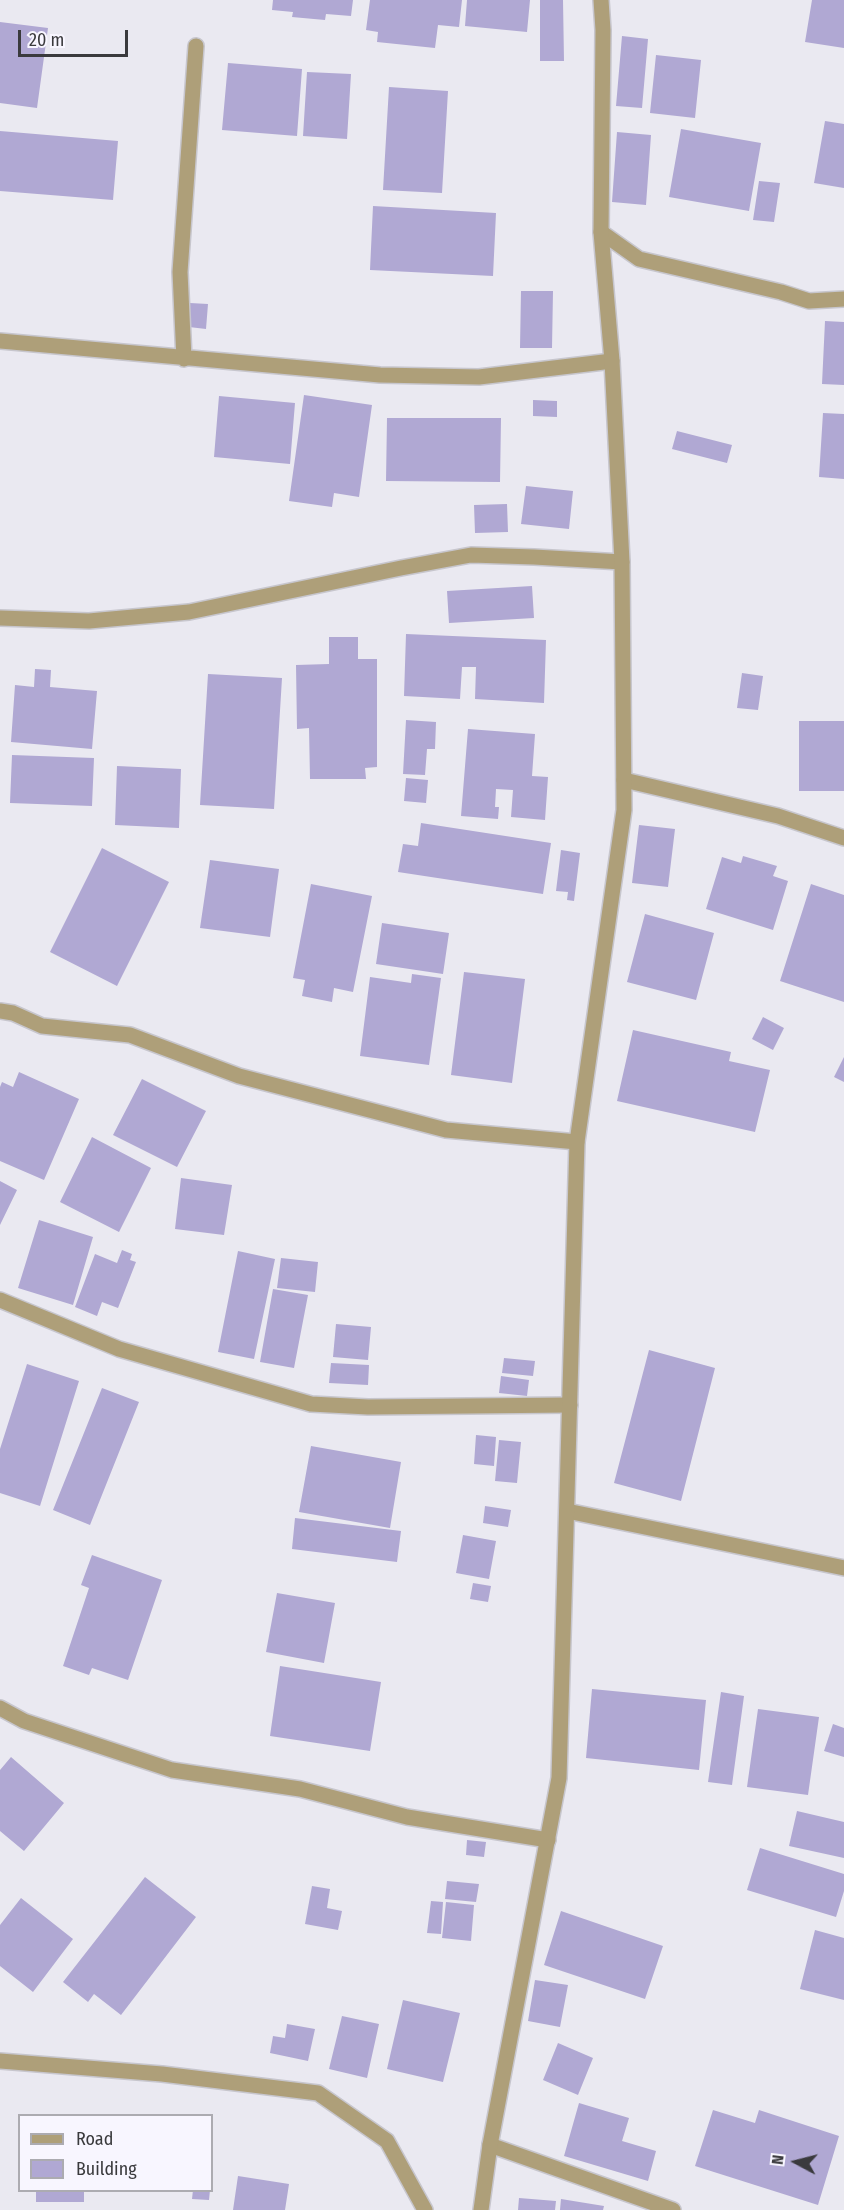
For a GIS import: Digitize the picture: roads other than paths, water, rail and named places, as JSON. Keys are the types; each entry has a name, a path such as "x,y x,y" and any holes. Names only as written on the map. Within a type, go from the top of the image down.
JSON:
{"street":[{"path":"481,2210 490,2145 560,1778 577,1142 624,810 622,562 612,361 601,232 603,30 601,0"},
{"path":"184,359 180,272 196,46"},
{"path":"601,232 639,259 781,292 809,301 844,299"},
{"path":"0,341 380,375 479,376 612,361"},
{"path":"0,618 89,621 189,612 471,555 534,556 622,562"},
{"path":"624,780 778,816 844,838"},
{"path":"0,1011 13,1013 42,1026 130,1035 239,1076 446,1130 577,1142"},
{"path":"0,1300 119,1349 311,1404 368,1407 570,1405"},
{"path":"567,1511 844,1568"},
{"path":"0,1708 24,1721 172,1770 300,1789 407,1817 548,1839"},
{"path":"0,2061 162,2074 318,2093 387,2141 425,2210"},
{"path":"490,2145 673,2210"}]}
